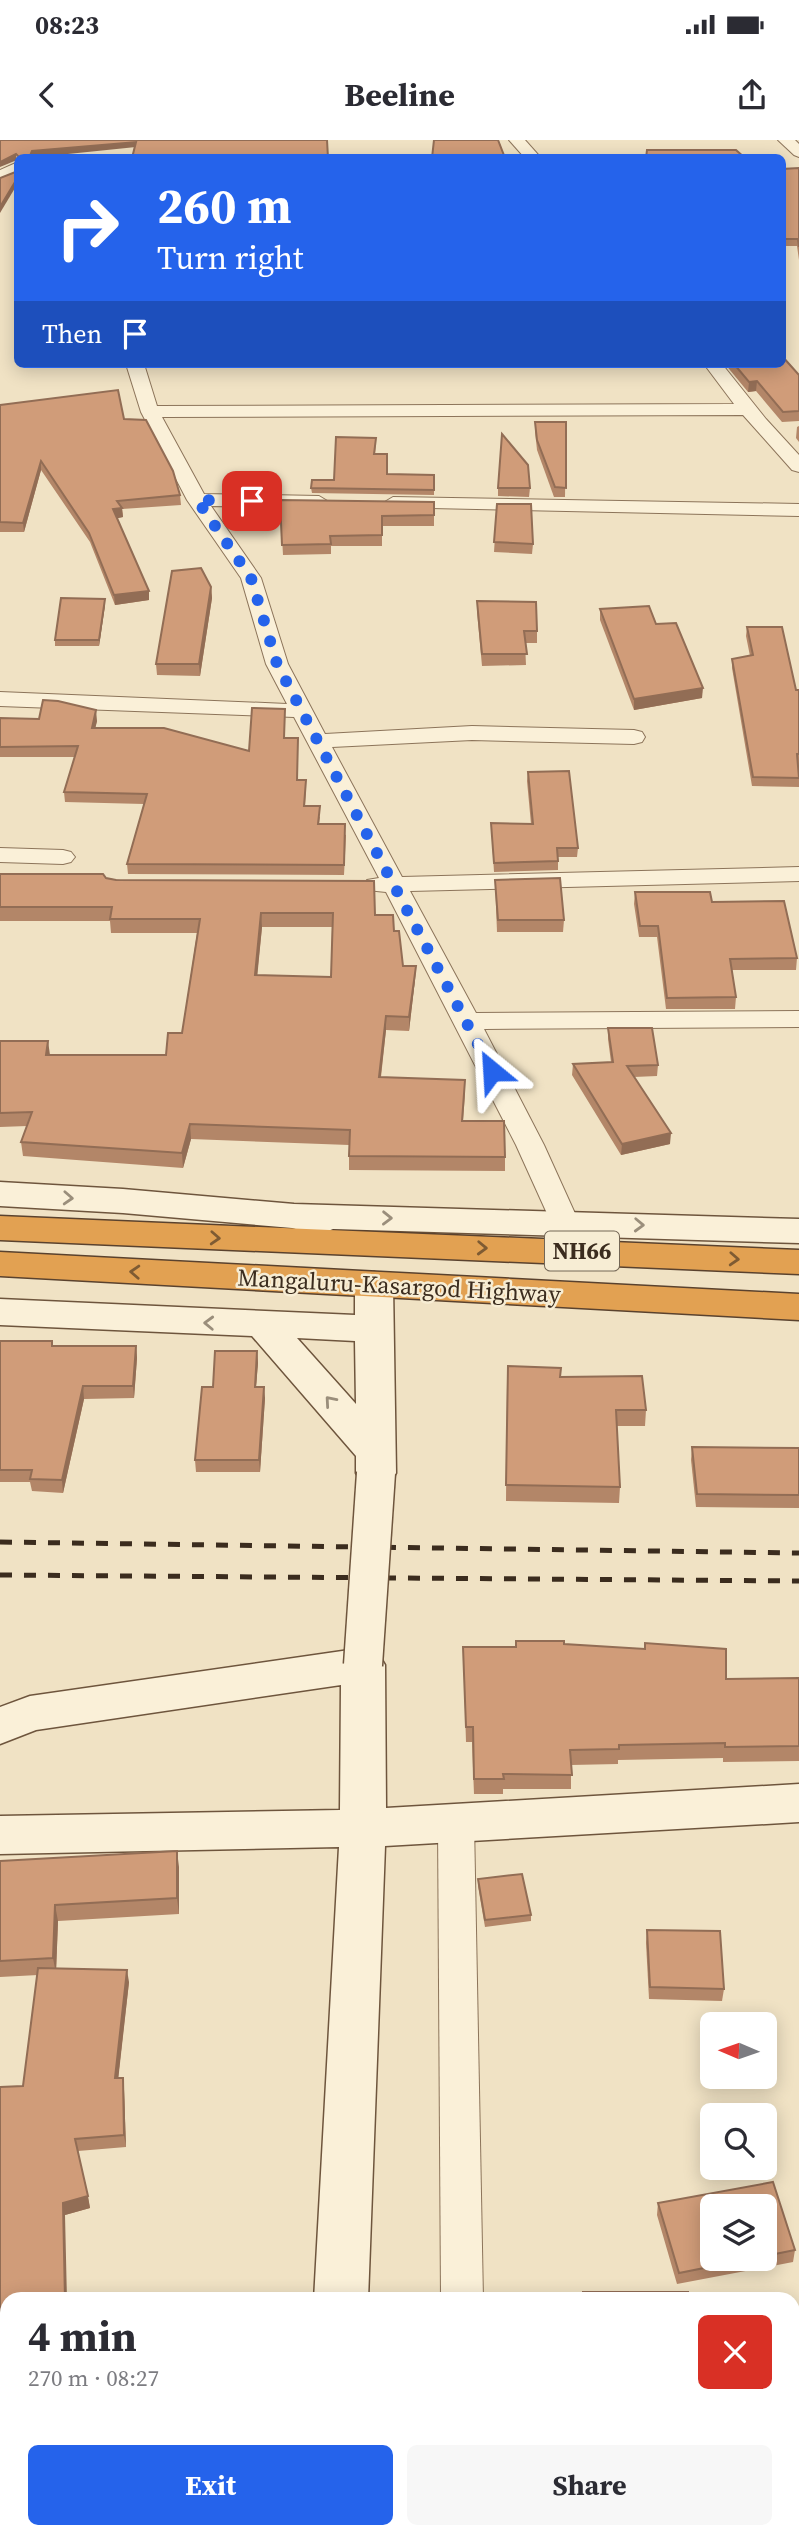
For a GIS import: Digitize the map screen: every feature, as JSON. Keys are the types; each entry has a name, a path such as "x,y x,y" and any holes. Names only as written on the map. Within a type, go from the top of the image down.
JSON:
{"highway":[{"name":"Mangaluru-Kasargod Highway","path":"0,1228 365,1245 571,1236 799,1262"},
{"name":"Mangaluru-Kasargod Highway","path":"0,1265 799,1307"}],"street":[{"path":"517,140 530,154"},
{"path":"136,368 150,412 197,500 251,578 277,664 467,1021 530,1145 571,1236"},
{"path":"716,368 767,432 799,466"},
{"path":"150,412 749,409"},
{"path":"767,432 788,430"},
{"path":"197,500 334,502"},
{"path":"375,503 799,510"},
{"path":"0,699 301,711"},
{"path":"316,741 472,733 634,737"},
{"path":"0,855 64,857"},
{"path":"353,885 799,874"},
{"path":"467,1021 799,1019"},
{"path":"0,1194 571,1236 799,1231"},
{"path":"294,1216 365,1245"},
{"path":"341,2292 363,1828 363,1665 376,1463 374,1285"},
{"path":"0,1312 375,1329"},
{"path":"262,1324 376,1463"},
{"path":"0,1726 30,1713 363,1665"},
{"path":"0,1835 363,1828 799,1803"},
{"path":"456,1823 462,2292"}],"building":[{"path":"0,140 327,140 328,154 133,154 136,142 32,151 31,154 14,154 0,162"},
{"path":"434,140 498,140 503,154 432,154"},
{"path":"647,150 736,150 740,154 646,154"},
{"path":"799,168 799,247 798,239 786,239 786,169"},
{"path":"14,173 14,184 0,207 0,178"},
{"path":"786,360 799,375 799,411 783,412 757,381 749,382 737,368 786,368"},
{"path":"118,390 124,419 146,420 173,471 180,495 117,501 122,508 113,509 149,591 114,595 89,533 41,461 23,523 0,522 0,405"},
{"path":"535,422 566,422 566,488 555,487 537,440"},
{"path":"502,434 528,465 530,488 498,488"},
{"path":"336,437 376,438 374,454 387,454 387,474 434,475 434,490 311,488 312,480 334,480"},
{"path":"280,500 434,502 434,515 382,516 382,535 330,536 331,544 282,545"},
{"path":"497,504 531,504 533,544 494,542"},
{"path":"201,568 211,587 199,664 156,664 172,571"},
{"path":"61,598 105,599 99,640 55,640"},
{"path":"477,601 536,602 537,631 524,631 527,654 482,654"},
{"path":"649,606 656,624 676,623 703,688 634,699 600,609"},
{"path":"747,627 782,627 796,690 799,690 799,778 753,777 732,659 753,655"},
{"path":"43,700 96,710 92,728 164,728 249,751 252,708 285,709 284,738 298,738 297,780 306,780 304,806 320,806 318,824 345,824 344,865 127,864 147,794 64,792 78,746 0,747 0,718 39,719"},
{"path":"569,771 578,848 557,848 558,861 494,863 491,823 533,824 528,772"},
{"path":"0,874 103,874 106,878 116,880 374,881 375,915 393,915 394,931 399,931 403,966 416,966 409,1017 386,1016 379,1077 465,1080 462,1121 504,1121 505,1157 349,1156 350,1130 190,1124 182,1153 21,1142 32,1112 0,1113 0,1041 48,1041 46,1055 166,1055 168,1033 182,1033 200,919 110,919 112,907 0,907","holes":["261,913 333,913 331,977 255,975"]},
{"path":"560,878 564,920 498,920 495,880"},
{"path":"635,892 710,892 712,902 784,901 797,958 730,959 736,997 667,998 658,926 640,926"},
{"path":"608,1028 652,1028 658,1065 627,1066 671,1133 622,1144 573,1064 613,1062"},
{"path":"0,1341 52,1341 52,1346 136,1346 133,1386 83,1386 62,1480 30,1479 32,1470 0,1470"},
{"path":"215,1351 257,1351 255,1387 264,1387 259,1460 195,1460 202,1387 213,1387"},
{"path":"508,1366 561,1368 560,1377 642,1376 646,1410 616,1410 620,1487 506,1485"},
{"path":"692,1447 799,1448 799,1495 697,1494"},
{"path":"516,1641 564,1641 564,1644 645,1649 645,1643 726,1649 726,1679 799,1678 799,1746 725,1747 725,1743 619,1745 619,1749 570,1750 572,1775 503,1774 504,1779 474,1779 473,1727 466,1727 463,1647 516,1647"},
{"path":"177,1851 177,1898 55,1905 53,1958 0,1961 0,1861"},
{"path":"522,1874 531,1915 485,1920 478,1879"},
{"path":"647,1930 720,1931 724,1989 650,1987"},
{"path":"38,1968 127,1970 115,2078 123,2078 124,2135 75,2139 88,2196 63,2203 65,2292 0,2292 0,2087 23,2086"},
{"path":"773,2182 777,2194 707,2194"},
{"path":"777,2194 795,2250 777,2254"},
{"path":"700,2195 700,2269 679,2273 658,2203"}],"railway":[{"path":"0,1542 799,1553"},
{"path":"0,1575 799,1581"}],"route":[{"path":"252,501 197,500 251,578 277,664 492,1071"}]}
